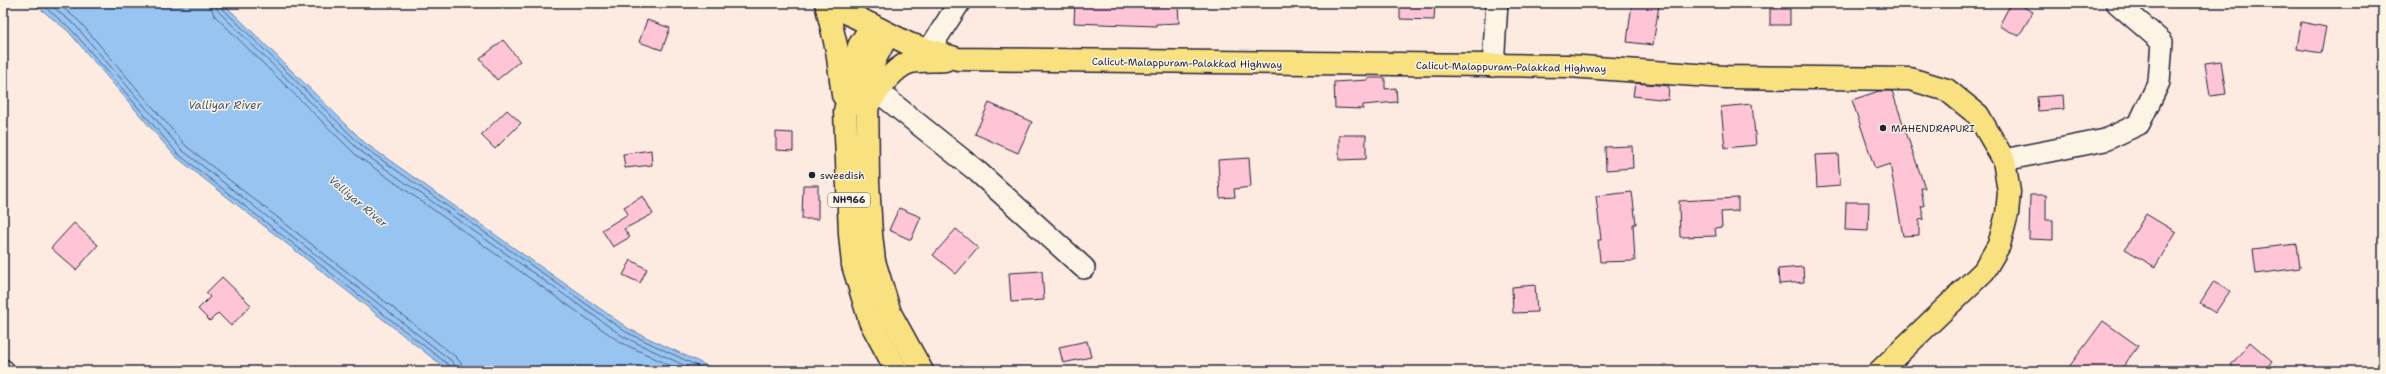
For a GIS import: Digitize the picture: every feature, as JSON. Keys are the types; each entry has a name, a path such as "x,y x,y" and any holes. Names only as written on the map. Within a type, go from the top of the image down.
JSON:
{"highway":[{"name":"Calicut-Malappuram-Palakkad Highway","path":"827,3 908,44 958,59 1568,66 1725,77 1910,79 1947,90 1978,115 2004,160 2009,192 2007,214 1999,245 1984,271 1880,371"},
{"name":"NH966","path":"827,3 837,50 845,111 853,265 870,322 897,371"},
{"name":"NH966","path":"880,29 875,59 867,83 872,99 868,181 874,261 890,313 922,371"},
{"name":"NH966","path":"845,111 859,46 880,29"},
{"path":"872,99 888,78 909,62 958,59"}],"street":[{"path":"929,50 959,3"},
{"path":"1493,66 1498,3"},
{"path":"2004,160 2105,140 2139,124 2160,82 2162,42 2117,3"},
{"path":"872,99 978,172 1084,268"}],"water":[{"name":"Valliyar River","path":"33,3 223,3 365,143 629,329 718,371 449,371 175,156 68,31"}],"building":[{"path":"1075,3 1178,3 1179,23 1156,24 1156,26 1074,23"},
{"path":"1400,3 1435,3 1434,20 1400,19"},
{"path":"1632,3 1659,5 1653,45 1627,42"},
{"path":"2011,3 2016,3 2033,12 2019,36 1999,26"},
{"path":"1770,9 1790,9 1790,25 1770,25"},
{"path":"647,20 670,28 662,50 639,42"},
{"path":"2301,22 2326,27 2321,53 2297,49"},
{"path":"503,40 520,61 497,80 480,59"},
{"path":"2221,61 2226,94 2210,96 2205,63"},
{"path":"1368,78 1385,78 1385,89 1396,88 1397,102 1363,105 1363,109 1335,108 1334,82 1368,80"},
{"path":"1635,83 1669,86 1668,100 1633,96"},
{"name":"MAHENDRAPURI","path":"1879,91 1892,91 1925,188 1921,188 1924,206 1921,206 1924,219 1919,220 1919,235 1903,236 1890,164 1875,169 1852,100"},
{"path":"2063,95 2064,109 2038,111 2037,97"},
{"path":"989,103 1032,122 1018,153 975,134"},
{"path":"1752,104 1756,145 1725,148 1721,107"},
{"path":"507,110 521,123 495,149 481,135"},
{"path":"776,132 793,133 793,151 776,150"},
{"path":"1339,135 1366,135 1366,159 1339,160"},
{"path":"1632,146 1633,168 1606,170 1605,147"},
{"path":"651,150 652,165 625,168 623,154"},
{"path":"1838,154 1840,185 1817,187 1815,155"},
{"path":"1249,158 1251,187 1234,189 1235,197 1220,198 1218,160"},
{"path":"803,185 818,185 818,219 802,219"},
{"path":"1632,192 1636,224 1633,224 1635,261 1600,262 1598,240 1601,240 1596,196"},
{"path":"2030,195 2046,195 2046,220 2053,220 2053,240 2029,239"},
{"path":"643,196 653,214 624,229 630,237 613,247 602,230 628,214 624,207"},
{"path":"1738,198 1738,211 1721,212 1722,227 1715,228 1716,236 1680,237 1679,201"},
{"path":"1846,202 1869,202 1868,231 1845,230"},
{"path":"899,208 921,217 911,240 889,230"},
{"path":"2146,214 2176,232 2155,267 2125,249"},
{"path":"74,223 98,245 76,270 51,248"},
{"path":"956,229 978,248 956,274 933,255"},
{"path":"2297,244 2300,268 2256,274 2253,249"},
{"path":"631,260 647,269 640,283 623,275"},
{"path":"1803,267 1804,282 1779,284 1778,269"},
{"path":"1042,271 1044,300 1011,302 1009,273"},
{"path":"222,277 251,305 231,326 218,313 210,321 198,309 210,297 206,293"},
{"path":"2214,281 2230,291 2215,313 2200,303"},
{"path":"1535,285 1537,312 1513,313 1512,287"},
{"path":"2103,321 2138,346 2120,371 2066,371"},
{"path":"1087,341 1091,357 1063,363 1059,347"},
{"path":"2250,342 2272,361 2264,371 2238,371 2231,365"}],"place":[{"name":"MAHENDRAPURI","path":"1883,128"},
{"name":"sweedish","path":"812,175"}],"water label":[{"name":"Velliyar River","path":"358,202"}]}
